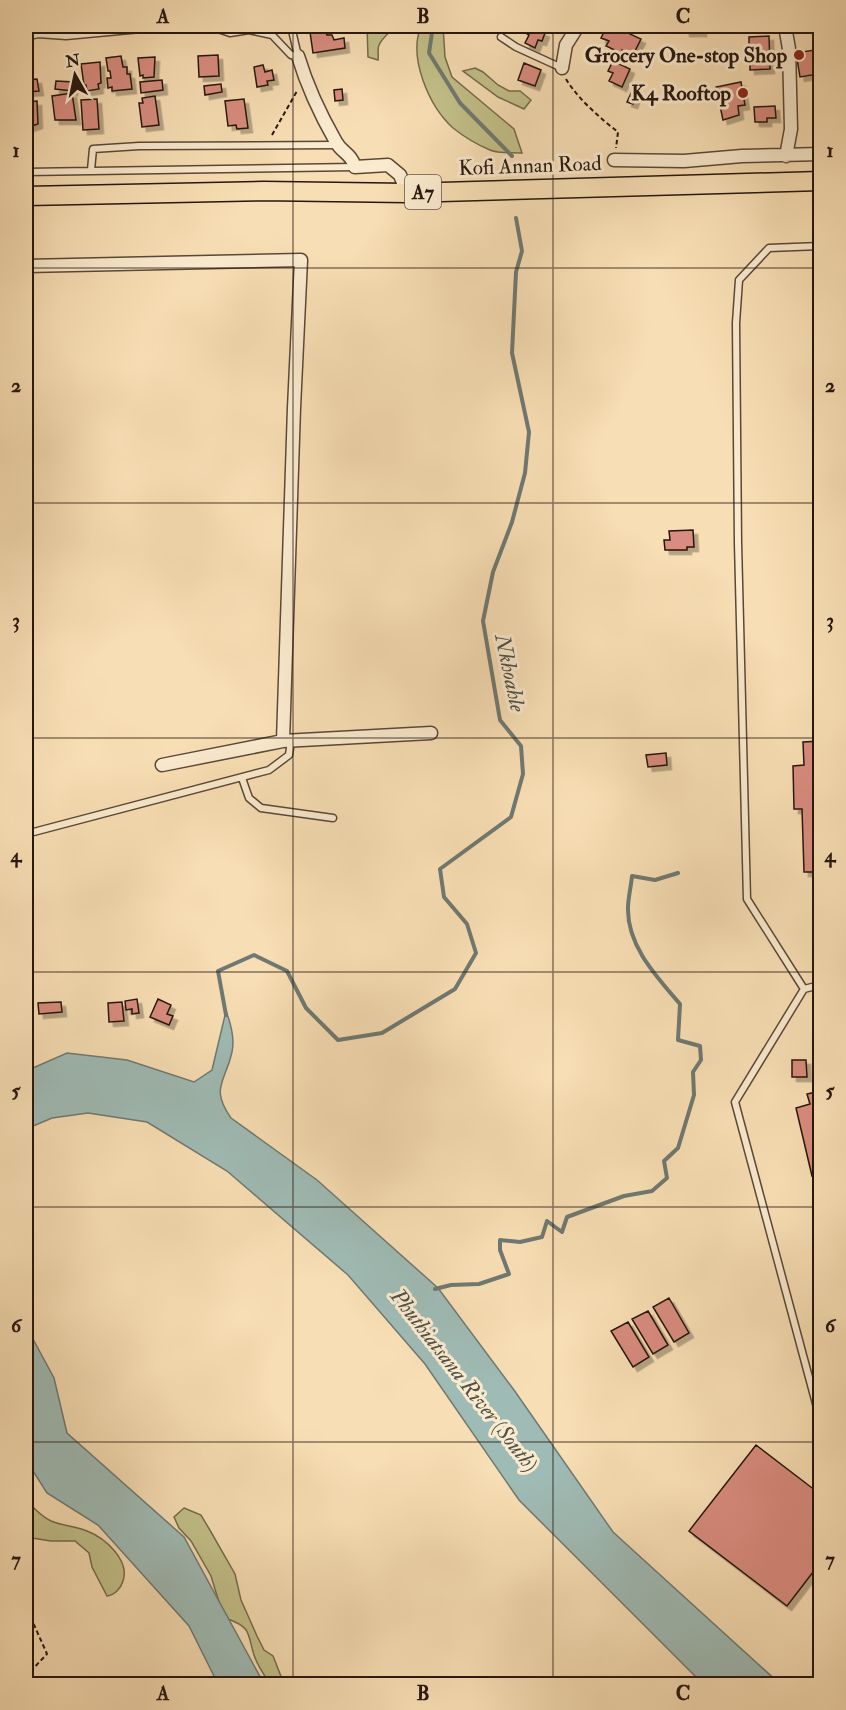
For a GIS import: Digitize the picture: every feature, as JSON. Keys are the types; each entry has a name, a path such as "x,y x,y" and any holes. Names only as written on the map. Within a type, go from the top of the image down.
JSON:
{"main road":[{"name":"Kofi Annan Road","path":"26,195 263,191 406,193 820,181"}],"street":[{"path":"562,68 566,45 578,26"},
{"path":"785,26 789,49 791,129 786,156"},
{"path":"298,56 306,83 337,145 353,158 355,167 388,165 400,175 406,193"},
{"path":"614,160 684,161 742,156 820,154"},
{"path":"681,185 684,161"},
{"path":"26,266 301,260 294,408 287,741"},
{"path":"162,765 287,741 431,733"}],"lane":[{"path":"26,37 38,34 66,36 141,29 215,28 230,33 249,30 272,35 291,55 298,56 291,26"},
{"path":"501,37 516,47 562,68"},
{"path":"92,170 93,149 139,146 337,145"},
{"path":"26,172 355,167"},
{"path":"804,989 747,899 738,543 736,323 739,280 769,248 820,246"},
{"path":"26,834 269,770 289,755 287,741"},
{"path":"242,778 249,798 261,808 333,818"},
{"path":"820,985 804,989 735,1102 820,1412"}],"path":[{"path":"562,68 571,87 599,117 618,132 614,160"},
{"path":"270,145 272,132 295,93 306,83"},
{"path":"26,1611 47,1654 26,1676"}],"shaded area":[{"path":"367,26 396,26 380,42 378,60 368,57"},
{"path":"421,26 443,26 445,57 452,77 514,129 522,153 490,150 461,134 444,119 429,94 419,67 417,52"},
{"path":"475,68 498,85 509,91 520,91 531,100 524,109 498,97 463,71"},
{"path":"26,1500 47,1519 87,1531 108,1544 123,1565 123,1581 117,1591 107,1596 92,1567 89,1553 75,1541 51,1541 26,1537"},
{"path":"184,1508 201,1515 235,1574 241,1600 257,1636 264,1650 273,1656 284,1684 270,1684 257,1662 247,1632 241,1625 228,1619 219,1602 211,1576 174,1517"}],"water":[{"name":"Phuthiatsana River (South)","path":"226,1011 232,1031 233,1047 220,1092 221,1099 231,1118 317,1180 438,1288 514,1390 613,1532 780,1684 703,1684 519,1500 425,1364 348,1275 227,1171 147,1122 88,1113 52,1118 26,1129 26,1071 67,1053 127,1060 194,1082 212,1070"},
{"path":"26,1326 54,1378 67,1433 184,1537 264,1684 218,1684 189,1626 98,1525 47,1493 26,1460"}],"building":[{"path":"530,26 545,33 542,41 538,40 535,48 525,43"},
{"path":"607,26 613,26 641,39 633,55 622,50 621,53 606,46 609,41 601,38"},
{"path":"685,26 702,26 702,32 685,32"},
{"path":"325,30 327,35 332,35 334,40 344,38 345,48 313,53 310,32"},
{"path":"769,36 770,69 750,70 750,53 754,53 753,45 749,45 749,37"},
{"path":"814,50 818,74 800,77 796,53"},
{"path":"218,55 219,76 199,77 198,56"},
{"path":"121,56 123,67 127,67 127,74 130,74 132,89 112,91 112,87 108,88 107,78 111,78 106,58"},
{"path":"155,57 154,77 140,76 138,58"},
{"path":"613,61 630,69 622,87 609,81 613,73 608,71"},
{"path":"100,62 99,89 87,91 81,64"},
{"path":"524,63 541,70 535,86 518,80"},
{"path":"263,65 265,72 272,70 274,80 267,81 268,85 257,87 254,67"},
{"path":"37,79 39,91 26,92 26,80"},
{"path":"162,80 163,90 141,93 140,82"},
{"path":"56,81 74,82 73,91 55,89"},
{"path":"741,82 745,105 738,106 739,115 723,120 716,87"},
{"path":"221,84 222,92 205,95 204,86"},
{"path":"342,89 343,100 335,101 334,90"},
{"path":"632,91 637,94 633,104 627,102"},
{"path":"72,93 76,120 55,120 52,96"},
{"path":"155,96 159,125 142,127 139,103 143,103 142,98"},
{"path":"97,99 99,129 83,130 81,100"},
{"path":"244,99 248,128 237,129 236,125 228,126 225,101"},
{"path":"37,101 38,124 26,128 26,102"},
{"path":"775,106 776,118 767,118 767,122 755,122 754,107"},
{"path":"693,530 694,547 687,547 687,550 665,550 664,540 670,540 669,531"},
{"path":"820,741 820,872 804,872 802,809 794,809 793,766 804,765 803,742"},
{"path":"666,753 667,765 648,767 646,755"},
{"path":"137,999 139,1013 132,1014 132,1009 126,1010 125,1001"},
{"path":"158,999 171,1005 167,1014 173,1016 169,1025 150,1017"},
{"path":"61,1002 62,1012 39,1014 38,1003"},
{"path":"122,1002 124,1021 109,1022 108,1003"},
{"path":"792,1060 806,1060 807,1077 792,1077"},
{"path":"820,1091 820,1174 812,1176 796,1108 810,1104 807,1094"},
{"path":"669,1298 689,1333 674,1342 653,1307"},
{"path":"648,1311 668,1345 653,1354 632,1319"},
{"path":"628,1322 649,1357 633,1367 611,1331"},
{"path":"756,1445 820,1494 820,1563 787,1606 689,1531"},
{"path":"820,1640 820,1656 813,1650"}],"waterway":[{"name":"Nkhoahle","path":"433,26 429,53 460,103 512,156"},
{"name":"Nkhoahle","path":"226,1015 218,971 254,955 287,971 306,1008 338,1040 382,1033 455,989 476,953 467,924 444,897 440,869 511,817 523,774 521,746 500,720 483,621 493,572 512,522 525,473 529,432 512,353 516,272 522,251 516,218"},
{"path":"435,1289 451,1285 479,1284 509,1274 500,1250 500,1240 520,1242 542,1237 547,1221 562,1232 567,1217 624,1196 652,1191 667,1178 664,1161 678,1148 694,1095 693,1072 701,1060 700,1046 678,1040 680,1004 653,972 638,948 629,922 628,904 632,876 655,880 678,873"}],"place":[{"name":"Grocery One-stop Shop","path":"799,55"},
{"name":"K4 Rooftop","path":"743,93"}]}
